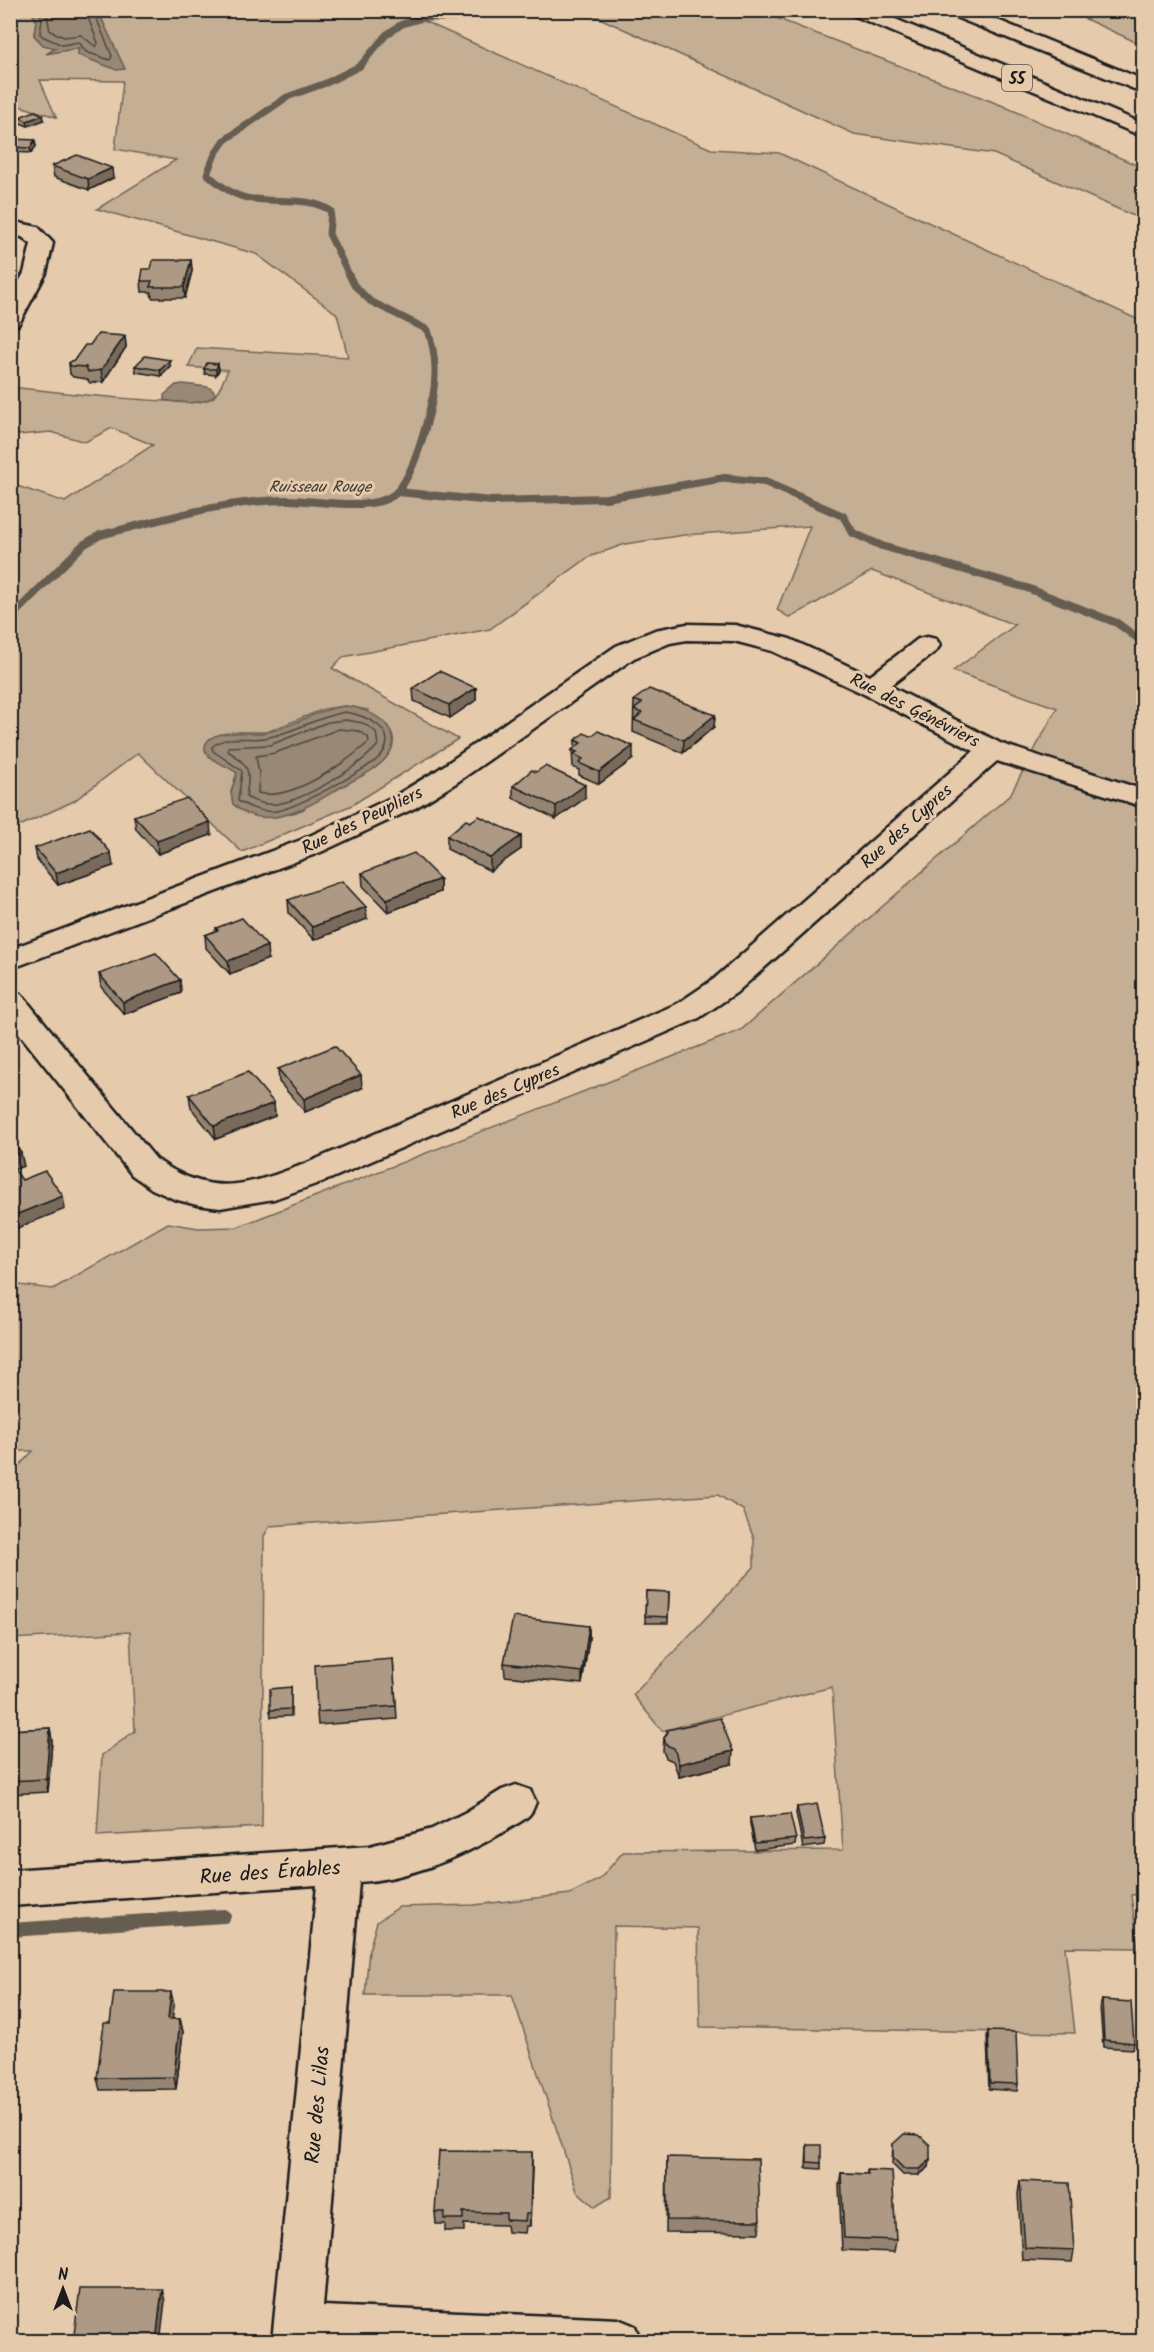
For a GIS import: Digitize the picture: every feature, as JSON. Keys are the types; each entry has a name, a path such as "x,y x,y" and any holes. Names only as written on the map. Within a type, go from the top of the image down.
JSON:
{"main road":[{"path":"850,10 891,25"},
{"path":"857,10 891,25"},
{"path":"955,10 1143,87"},
{"name":"55","path":"891,25 1143,131"},
{"path":"1075,39 1143,72"},
{"path":"10,227 35,235 42,243 35,273 10,320"},
{"name":"Rue des Génévriers","path":"687,632 711,631 758,638 781,645 872,687 992,750 1143,799"},
{"name":"Rue des Peupliers","path":"10,960 311,846 360,825 446,777 625,652 653,640 687,632"},
{"path":"872,687 927,645"},
{"name":"Rue des Cypres","path":"10,1001 144,1167 160,1180 180,1190 204,1196 229,1197 256,1194 373,1147 688,1011 725,986 992,750"},
{"name":"Rue des Érables","path":"10,1888 339,1868 410,1856 448,1842 484,1824 516,1802"},
{"name":"Rue des Lilas","path":"296,2335 339,1868"},
{"path":"296,2335 618,2342"}],"shaded area":[{"path":"11,11 31,11 36,20 34,35 48,46 79,48 78,52 124,69 98,11 401,11 711,149 779,153 1143,322 1144,1894 1131,1895 1138,1948 1065,1947 1075,2033 700,2027 698,1928 614,1926 611,2197 595,2207 577,2191 512,1995 365,1995 369,1950 377,1922 399,1907 474,1905 570,1894 600,1879 623,1852 843,1850 832,1687 662,1731 633,1695 754,1567 754,1539 743,1510 718,1495 270,1526 264,1536 262,1827 97,1836 102,1755 135,1731 130,1632 11,1639 11,1474 33,1451 11,1451 11,1284 53,1289 168,1223 198,1228 237,1227 741,1030 1010,795 1057,708 953,671 1015,625 872,571 790,618 777,610 810,526 684,535 625,544 589,557 490,629 343,657 332,668 458,739 352,805 242,852 138,753 74,801 11,830 11,484 65,502 153,445 112,428 85,442 51,432 19,435 11,430 11,387 117,398 200,401 215,396 228,370 188,367 197,348 348,357 337,314 256,254 97,209 176,160 115,149 123,81 40,80 56,117 13,104 11,108","holes":["345,706 368,710 304,809 277,816 267,816 249,813 233,804 231,792 237,773 232,769 232,732 267,732 324,709"]},
{"path":"584,11 758,11 1001,105 1143,168 1143,220 994,154 854,134"},
{"path":"1068,11 1143,11 1143,45 1138,43"}],"water":[{"path":"31,11 98,11 125,69 117,70 78,55 79,48 46,54 56,48 43,45 34,35 36,20"},
{"path":"176,385 208,387 214,391 215,395 198,402 184,403 164,400 164,395"},
{"path":"345,706 355,707 375,716 390,730 393,738 392,748 382,763 318,801 289,814 260,817 246,813 233,804 231,792 237,773 213,760 206,753 207,742 212,737 229,733 273,731 324,711"}],"building":[{"path":"35,111 43,115 27,121 19,117"},
{"path":"13,139 35,140 30,148 10,147"},
{"path":"77,155 112,168 88,179 52,166"},
{"path":"153,260 191,260 184,287 150,287 152,281 141,281 143,269 151,269"},
{"path":"98,334 125,336 101,370 88,372 86,367 71,366 69,363 75,359 85,345 90,345"},
{"path":"145,356 170,360 160,370 135,366"},
{"path":"207,363 218,364 216,369 204,369"},
{"path":"439,671 476,688 449,705 413,688"},
{"path":"649,689 715,715 684,740 634,720 642,713 634,710 642,703 634,700"},
{"path":"598,731 633,746 599,772 579,763 583,759 573,754 577,752 572,750 581,743 575,740 584,733 591,736"},
{"path":"545,766 585,785 556,806 513,786 532,770 536,772"},
{"path":"187,798 210,822 157,841 134,816"},
{"path":"479,816 521,836 490,858 447,836 466,820 470,822"},
{"path":"90,828 111,853 56,873 35,848"},
{"path":"414,853 440,879 387,899 362,873"},
{"path":"342,881 366,907 312,927 288,900"},
{"path":"242,918 267,946 228,961 205,935"},
{"path":"156,953 180,980 123,1002 99,974"},
{"path":"335,1046 361,1075 304,1099 278,1069"},
{"path":"248,1072 274,1103 214,1126 189,1095"},
{"path":"10,1137 21,1153 10,1157"},
{"path":"10,1163 22,1180 45,1171 63,1196 10,1217"},
{"path":"646,1591 669,1592 668,1617 645,1616"},
{"path":"513,1617 589,1626 582,1672 504,1663"},
{"path":"393,1659 396,1706 317,1712 315,1665"},
{"path":"291,1687 291,1709 270,1710 270,1689"},
{"path":"720,1718 733,1751 679,1764 674,1748 666,1745 664,1738 667,1730"},
{"path":"50,1728 46,1779 10,1781 10,1730"},
{"path":"817,1804 825,1839 804,1841 797,1807"},
{"path":"790,1814 796,1839 755,1843 750,1818"},
{"path":"114,1992 171,1992 168,2019 180,2019 174,2077 97,2078 104,2023 110,2023"},
{"path":"1102,2000 1131,2002 1134,2043 1104,2040"},
{"path":"988,2031 1016,2032 1018,2084 990,2083"},
{"path":"10,2095 14,2095 10,2130"},
{"path":"904,2134 919,2135 930,2145 930,2160 920,2169 904,2169 893,2158 893,2144"},
{"path":"807,2145 821,2145 821,2163 807,2162"},
{"path":"439,2151 532,2152 530,2214 526,2214 525,2221 506,2220 506,2213 463,2212 463,2219 444,2219 445,2212 435,2212"},
{"path":"667,2157 758,2159 760,2221 667,2220"},
{"path":"867,2170 892,2171 896,2240 844,2238 841,2173 868,2174"},
{"path":"1020,2181 1069,2183 1074,2250 1025,2248"},
{"path":"80,2289 162,2289 156,2342 73,2342"}],"waterway":[{"name":"Ruisseau Rouge","path":"432,401 435,366 428,330 370,301 354,285 329,234 331,211 299,201 243,197 228,190 207,174 215,154 225,140 287,97 326,83 360,66 386,35 402,24 423,18 454,18 482,10"},
{"name":"Ruisseau Rouge","path":"10,618 83,545 100,535 193,512 241,503 289,500 360,504 386,499 396,493 409,474 432,400"},
{"path":"397,492 492,501 606,498 725,478 765,482 843,516 853,533 882,546 1027,588 1117,623 1144,643"},
{"path":"10,1930 224,1916"}]}
